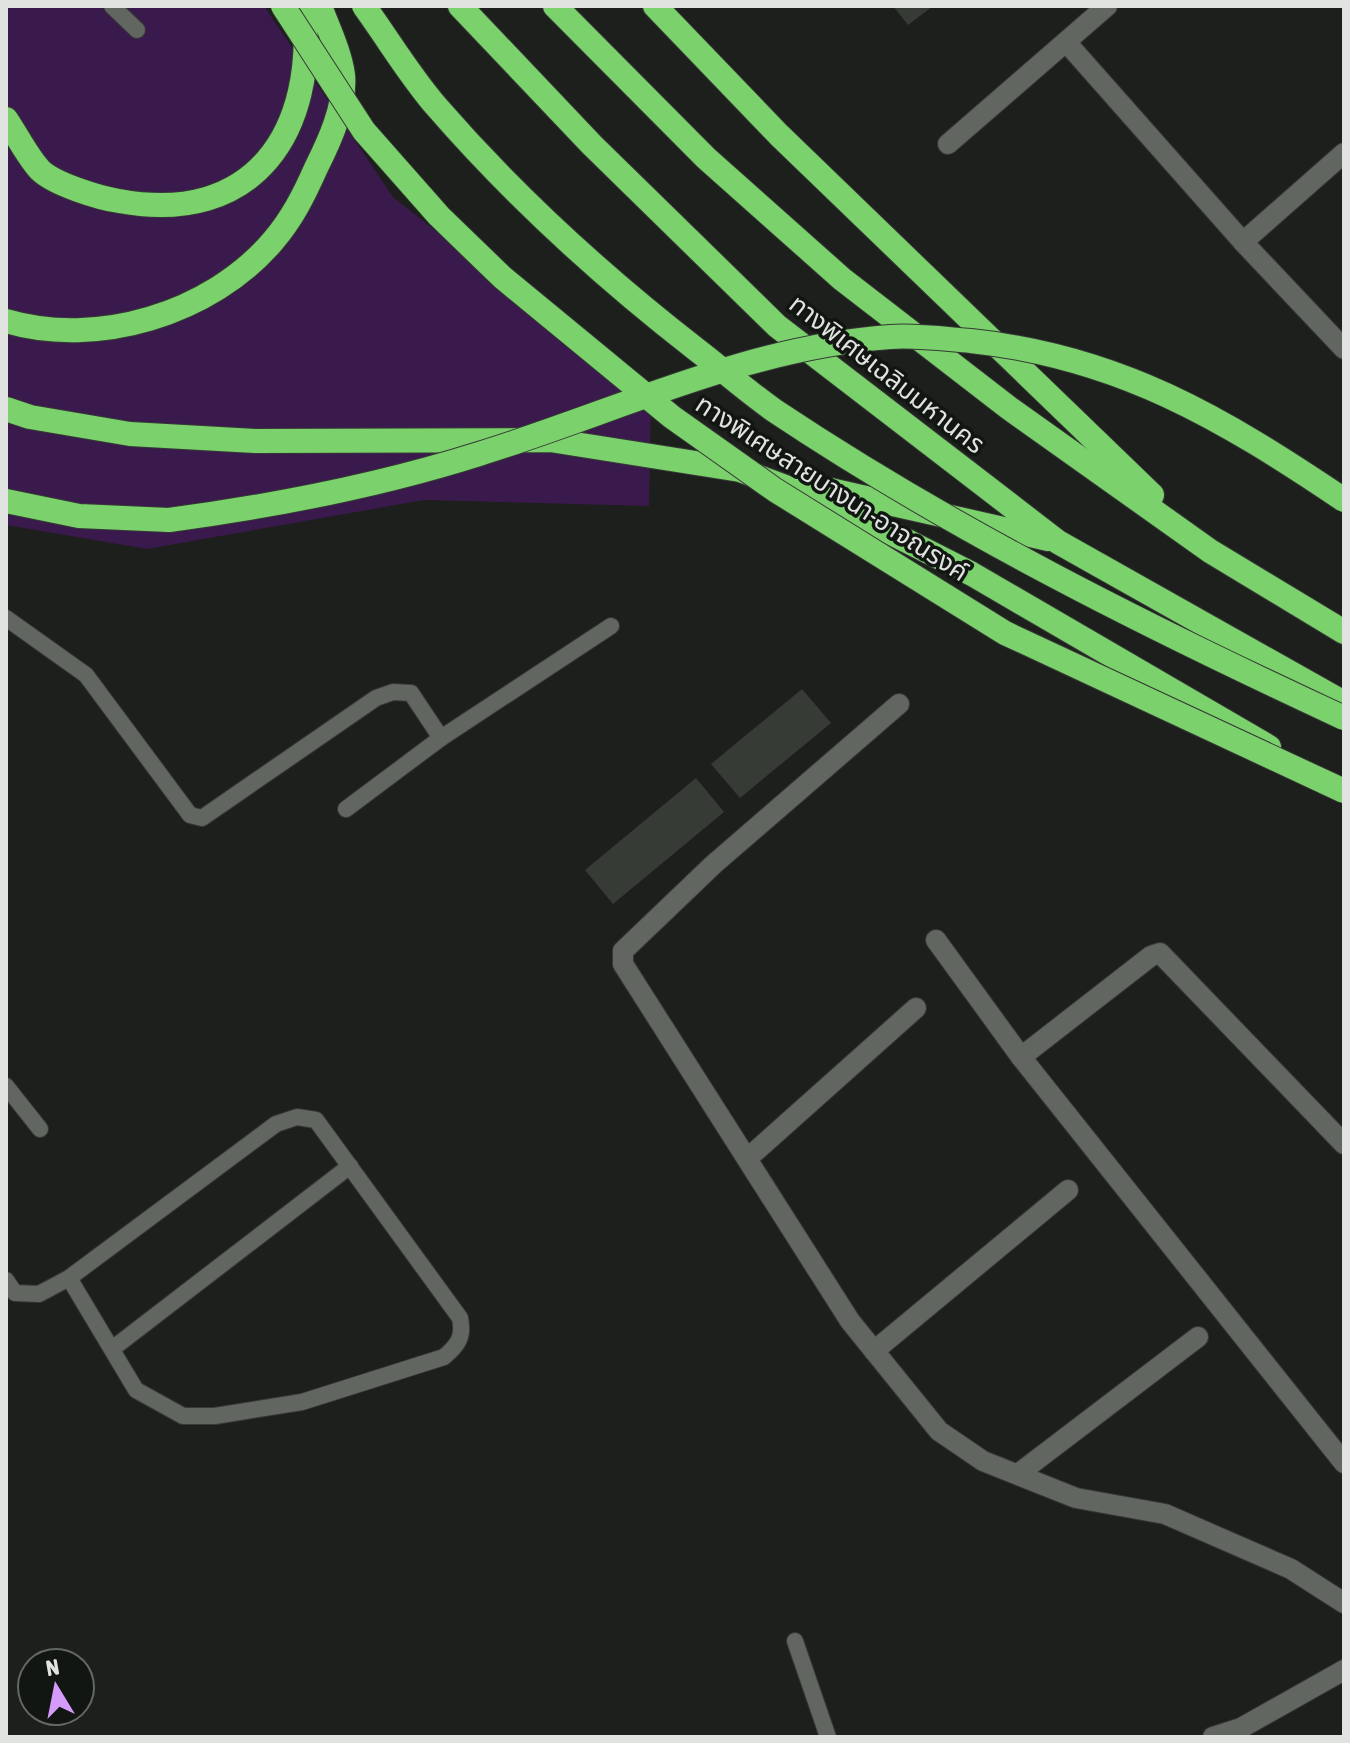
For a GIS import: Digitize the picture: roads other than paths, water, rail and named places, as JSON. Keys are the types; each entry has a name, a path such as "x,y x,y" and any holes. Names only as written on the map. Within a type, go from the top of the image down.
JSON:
{"highway":[{"name":"ทางพิเศษสายบางนา-อาจณรงค์","path":"283,6 364,131 439,216 502,277 672,417 775,490 1005,633 1344,792"},
{"path":"6,119 41,172 97,197 146,206 199,201 234,186 268,162 287,135 297,110 303,78 307,36 304,6"},
{"path":"6,321 22,326 78,330 129,325 173,310 228,282 271,243 297,209 323,154 340,105 343,76 320,6"},
{"name":"ทางพิเศษสายบางนา-อาจณรงค์","path":"364,6 435,105 554,230 666,326 772,409 1019,558 1164,634 1344,718"},
{"name":"ทางพิเศษเฉลิมมหานคร","path":"460,6 592,145 777,326 1058,542 1344,703"},
{"name":"ทางพิเศษเฉลิมมหานคร","path":"555,6 706,158 842,279 1009,408 1210,551 1344,632"},
{"path":"655,6 779,135 1210,551"},
{"path":"6,501 79,516 169,520 257,509 478,455 758,359 893,336 1013,346 1069,358 1135,380 1204,412 1344,500"},
{"path":"6,409 30,417 130,434 255,441 550,440 740,470 1058,542"},
{"path":"740,470 844,509 972,574 1344,792"}],"street":[{"path":"948,144 1107,6"},
{"path":"1067,43 1243,242 1344,349"},
{"path":"1243,242 1344,153"},
{"path":"899,704 714,864 623,951 623,964 850,1321 939,1431 983,1461 1076,1498 1165,1514 1291,1569 1344,1603"},
{"path":"936,940 1021,1057 1344,1463"},
{"path":"1021,1057 1151,956 1160,953 1344,1144"},
{"path":"748,1158 916,1008"},
{"path":"874,1351 1068,1190"},
{"path":"1018,1474 1198,1337"},
{"path":"1213,1737 1242,1733 1343,1672"}],"lane":[{"path":"112,6 137,30"},
{"path":"6,618 86,675 190,815 202,818 217,810 376,698 393,692 411,693 441,738"},
{"path":"346,809 441,738 611,626"},
{"path":"6,1086 40,1129"},
{"path":"6,1280 15,1293 39,1294 69,1278 276,1124 297,1117 316,1120 460,1318 463,1332 457,1346 444,1357 302,1402 215,1416 183,1416 136,1390 69,1278"},
{"path":"112,1349 350,1166"},
{"path":"795,1641 828,1737"}]}
